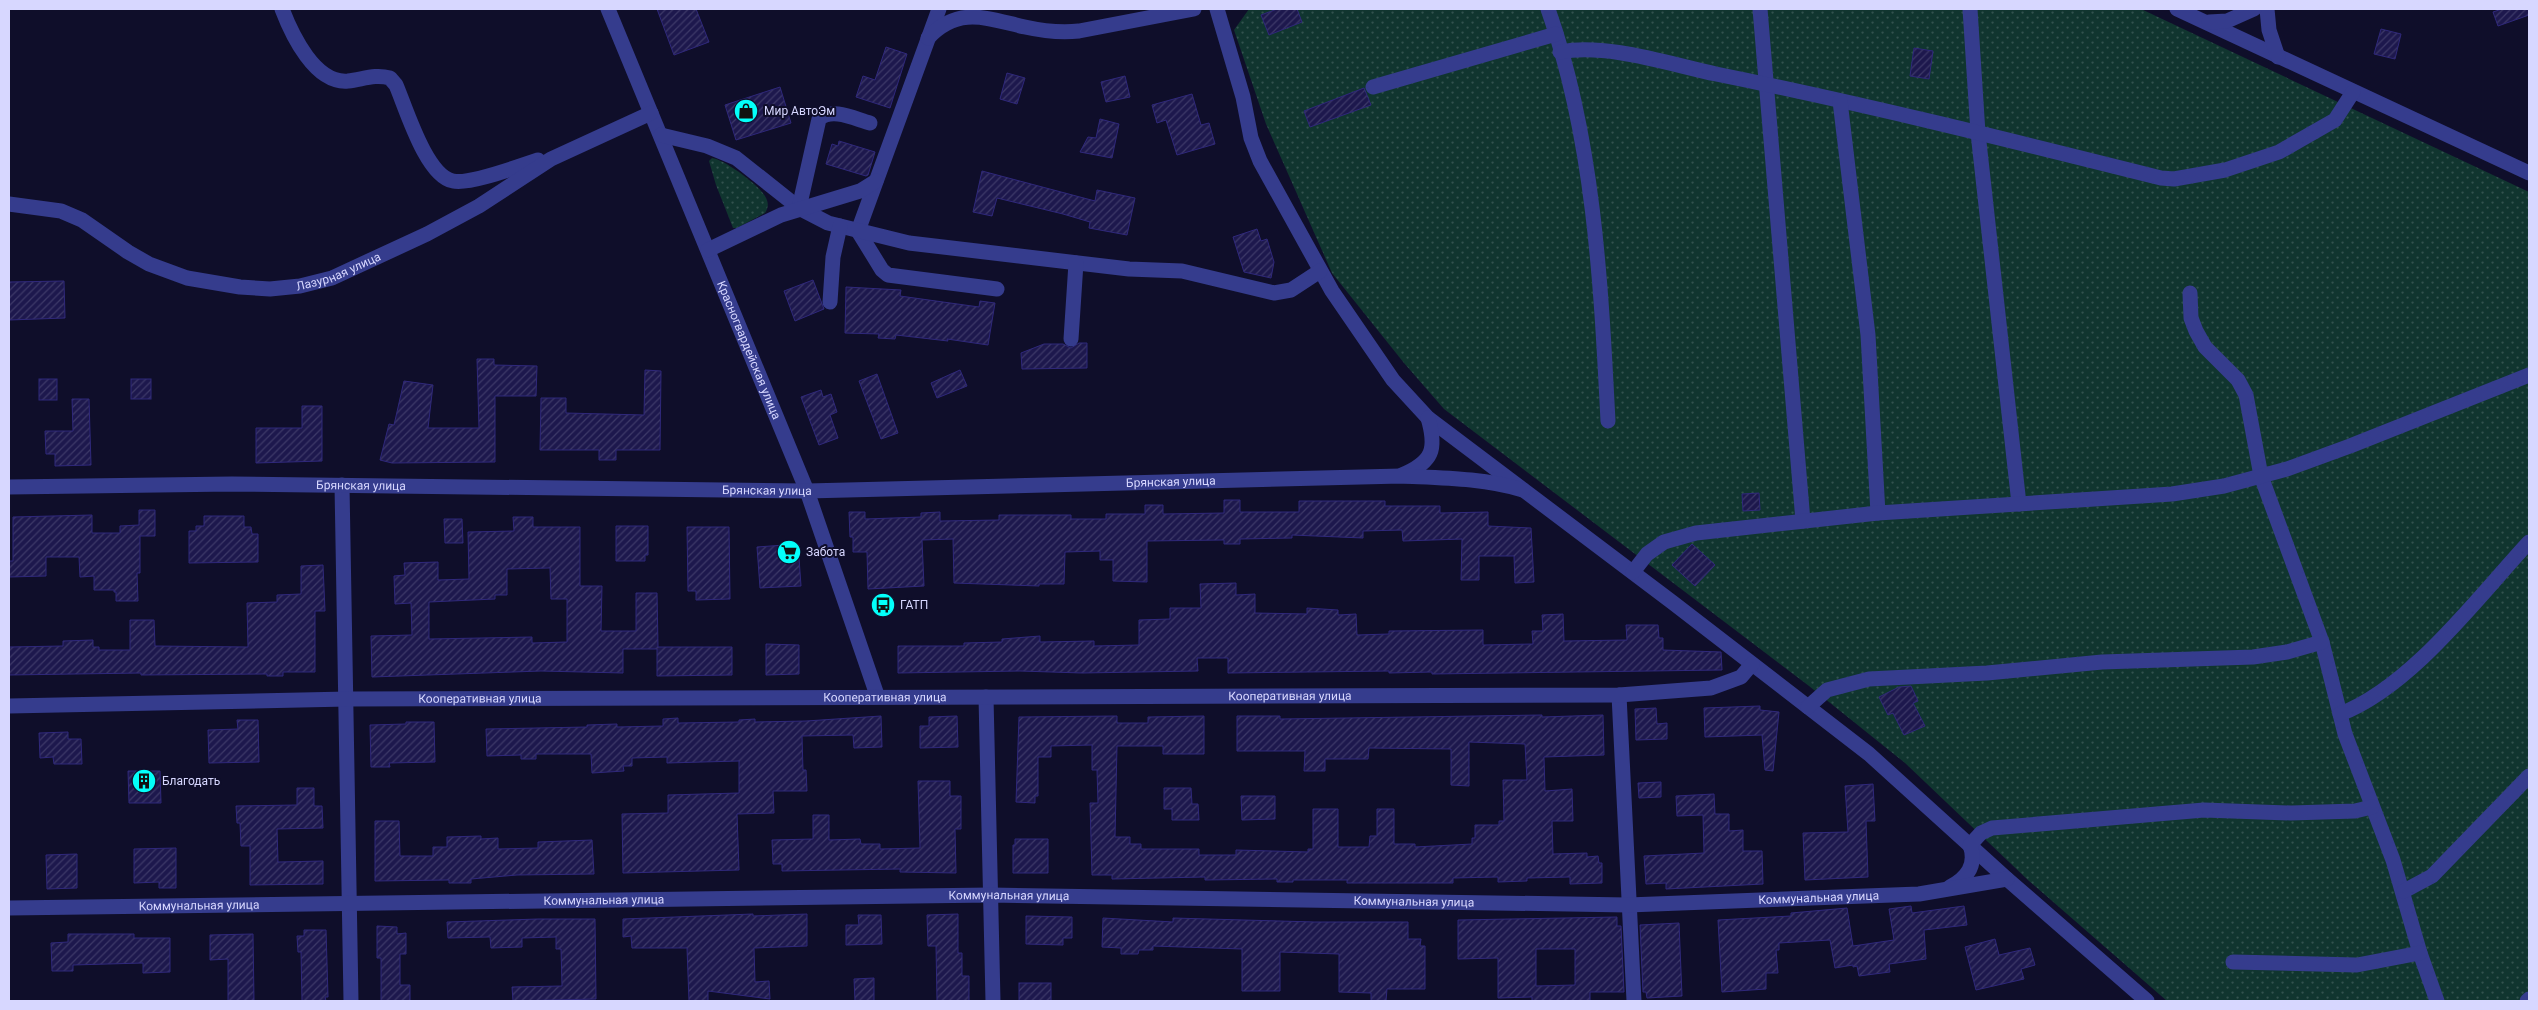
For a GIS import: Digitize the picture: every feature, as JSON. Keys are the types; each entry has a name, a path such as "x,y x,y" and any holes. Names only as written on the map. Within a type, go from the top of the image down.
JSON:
{"street":[{"path":"282,9 299,47 327,76 336,81 371,76 390,78 396,85 428,160 444,178 461,182 564,153"},
{"name":"Красногвардейская улица","path":"608,9 807,491 877,695"},
{"path":"858,231 925,42 939,9"},
{"path":"925,42 944,25 971,16 987,17 1025,28 1062,32 1194,9"},
{"path":"1217,9 1243,98 1255,149 1320,271 1393,380 1428,418 1869,754 2006,879 2147,1001"},
{"path":"1548,9 1575,108 1595,232 1601,291 1608,421"},
{"path":"1760,9 1803,521"},
{"path":"1970,9 1978,133 2019,504"},
{"path":"2177,9 2529,173"},
{"path":"2204,22 2227,21 2254,9"},
{"path":"2267,9 2269,30 2278,57"},
{"path":"1373,87 1556,34"},
{"path":"1560,52 1595,49 1766,84 1978,133 2160,178 2174,179 2225,170 2279,152 2336,120 2353,92"},
{"path":"1840,101 1868,335 1878,513"},
{"name":"Лазурная улица","path":"9,204 61,211 82,220 128,252 167,272 212,283 270,289 300,286 332,278 368,263 479,206 526,174 564,153 651,113"},
{"path":"799,208 819,118 823,115 834,113 870,123"},
{"path":"661,135 707,146 736,158 799,208 840,226 935,247 1129,269 1182,271 1274,293 1292,290 1320,271"},
{"path":"708,250 799,208 860,191 876,181"},
{"path":"830,302 834,256 840,226"},
{"path":"858,231 882,270 888,275 997,290"},
{"path":"1071,339 1076,263"},
{"path":"2190,293 2192,318 2196,331 2205,347 2238,380 2246,395 2262,476 2322,642 2345,734 2404,891 2420,953 2437,1001"},
{"path":"1632,572 1654,548 1679,536 1878,513 2172,494 2224,486 2262,476 2350,446 2529,375"},
{"path":"1400,476 1417,467 1430,455 1434,441 1428,418"},
{"name":"Брянская улица","path":"9,487 118,484 342,485 807,491 1400,476 1477,480 1501,483 1522,490"},
{"path":"342,485 348,698 352,1001"},
{"path":"2340,714 2373,698 2399,678 2434,646 2529,542"},
{"path":"1808,707 1827,690 1869,679 1987,673 2102,662 2253,657 2287,652 2322,642"},
{"name":"Кооперативная улица","path":"9,706 348,698 877,695 986,697 1619,695 1711,688 1741,677 1752,664"},
{"path":"1619,695 1634,1001"},
{"path":"986,697 993,1001"},
{"path":"2404,891 2432,876 2529,776"},
{"path":"1970,845 1981,833 1992,828 2204,810 2355,811 2372,807"},
{"path":"1942,891 1959,882 1969,872 1973,859 1970,845"},
{"name":"Коммунальная улица","path":"9,908 991,895 1628,905 1919,894 2006,879"},
{"path":"2233,962 2357,966 2420,953"}],"green space":[{"path":"1249,9 2141,9 2529,192 2529,1001 2167,1001 2029,881 1905,763 1809,686 1444,409 1404,363 1332,273 1266,124 1234,30"},
{"path":"712,158 733,168 758,187 768,202 765,213 737,228 733,228 716,185 709,161"}],"building":[{"path":"657,9 696,9 709,42 674,55"},
{"path":"1277,9 1297,9 1302,22 1269,35 1261,15"},
{"path":"2502,9 2529,9 2529,15 2498,26 2493,12"},
{"path":"2381,29 2401,34 2395,59 2374,54"},
{"path":"886,47 907,54 890,108 856,97 863,76 875,80"},
{"path":"1914,48 1933,51 1929,79 1910,76"},
{"path":"1007,73 1025,78 1017,104 1000,99"},
{"path":"1125,76 1130,97 1106,102 1101,82"},
{"path":"780,87 791,123 736,140 725,105"},
{"path":"1364,88 1371,105 1310,127 1304,111"},
{"path":"1192,94 1201,125 1209,123 1215,144 1177,155 1166,120 1157,123 1152,105"},
{"path":"1100,119 1119,124 1112,158 1080,152 1088,137 1096,138"},
{"path":"839,141 875,152 868,175 826,164 832,144 838,146"},
{"path":"982,171 1095,201 1097,190 1135,198 1127,235 1089,228 1090,222 997,198 992,216 973,212"},
{"path":"1257,229 1261,241 1267,239 1274,262 1271,278 1244,272 1233,237"},
{"path":"813,280 824,309 795,321 784,291"},
{"path":"64,281 65,318 9,320 9,282"},
{"path":"846,287 901,290 900,296 979,307 980,301 995,303 988,345 947,339 948,341 896,335 895,339 878,338 879,334 845,333"},
{"path":"1079,343 1087,343 1087,368 1022,369 1021,353 1044,344 1063,344 1071,348"},
{"path":"477,359 494,359 494,365 537,366 536,396 495,396 495,462 392,463 380,460 389,424 394,425 404,381 433,385 428,428 479,428"},
{"path":"645,370 661,371 660,450 616,450 616,460 599,460 599,450 540,450 541,398 566,398 566,413 644,415"},
{"path":"960,370 967,386 937,398 931,383"},
{"path":"877,374 898,433 881,439 859,381"},
{"path":"39,379 57,379 57,400 39,400"},
{"path":"131,379 151,379 151,399 131,399"},
{"path":"821,390 823,397 831,394 837,412 830,415 838,438 819,445 801,397"},
{"path":"72,399 89,399 91,465 55,466 55,454 46,454 45,431 73,431"},
{"path":"302,406 322,406 322,461 256,463 256,428 302,428"},
{"path":"1759,493 1760,510 1743,511 1742,494"},
{"path":"1224,500 1240,500 1240,512 1299,512 1299,501 1385,501 1385,506 1440,506 1440,513 1488,512 1488,526 1531,528 1534,582 1515,583 1514,556 1479,556 1479,580 1461,580 1462,539 1403,541 1402,530 1363,531 1363,538 1292,535 1292,538 1240,539 1240,544 1224,544 1224,540 1147,541 1147,582 1113,581 1113,560 1100,560 1100,551 1065,552 1064,584 1039,584 1039,586 954,583 953,539 922,540 924,586 868,589 867,552 853,552 853,537 850,537 849,512 865,512 865,519 921,517 921,513 940,512 940,521 999,520 999,515 1071,515 1071,519 1106,519 1106,514 1145,514 1145,505 1163,505 1163,514 1224,513"},
{"path":"139,510 155,510 155,536 140,536 140,573 137,573 138,601 116,601 116,592 114,590 94,590 94,576 80,577 79,557 46,557 46,576 9,577 9,561 13,561 13,517 92,515 92,533 120,533 120,526 139,525"},
{"path":"204,516 244,516 244,527 251,527 252,534 258,534 258,562 189,563 189,531 196,531 196,526 204,526"},
{"path":"513,517 533,517 533,527 580,527 580,586 602,586 601,631 636,631 636,593 657,593 658,647 732,647 732,675 657,676 657,649 623,649 623,673 541,671 372,677 371,636 412,635 411,603 395,604 394,576 405,575 404,563 438,562 438,580 469,579 468,532 514,531","holes":["550,568 551,599 567,599 567,642 532,643 532,637 429,639 429,602 495,599 495,595 507,595 507,569"]},
{"path":"444,519 462,519 463,543 445,543"},
{"path":"616,526 648,526 648,555 645,555 645,561 616,561"},
{"path":"687,527 729,527 730,599 696,600 696,591 688,591"},
{"path":"798,544 801,586 760,588 757,547"},
{"path":"1692,544 1715,565 1695,586 1672,565"},
{"path":"323,565 325,611 315,611 315,672 283,672 283,676 267,676 267,674 141,675 141,673 9,675 9,647 63,646 63,641 93,640 93,647 99,647 99,650 130,650 130,620 154,620 155,646 248,647 247,603 277,602 277,595 301,594 301,566"},
{"path":"1236,583 1236,595 1255,594 1255,613 1307,614 1307,608 1338,610 1338,615 1356,614 1357,635 1389,634 1389,631 1483,630 1483,645 1533,644 1532,631 1543,631 1542,615 1563,614 1564,641 1627,640 1626,625 1658,625 1659,638 1663,638 1663,650 1721,652 1722,670 1432,674 1432,672 1389,673 1389,671 1228,673 1228,658 1197,658 1198,671 898,673 898,646 964,646 964,643 1002,642 1002,639 1040,636 1040,642 1094,641 1094,646 1139,645 1139,620 1170,619 1170,608 1201,608 1200,584"},
{"path":"766,644 799,645 799,674 766,675"},
{"path":"1911,686 1918,701 1913,703 1925,726 1904,735 1893,713 1888,715 1879,697 1899,687"},
{"path":"1760,706 1760,710 1779,712 1773,771 1765,770 1762,735 1705,737 1704,708"},
{"path":"1656,708 1657,724 1667,723 1667,739 1636,740 1635,709"},
{"path":"1542,715 1542,717 1603,715 1604,755 1544,757 1545,791 1572,789 1573,821 1552,821 1553,854 1587,853 1587,857 1598,856 1599,863 1602,863 1602,883 1570,884 1570,877 1527,878 1527,881 1498,882 1498,877 1453,878 1453,883 1347,883 1347,880 1293,880 1293,882 1277,882 1277,879 1205,880 1205,877 1112,879 1112,875 1092,875 1090,803 1098,803 1097,770 1092,770 1092,745 1051,746 1051,757 1038,757 1038,796 1035,796 1035,803 1016,802 1019,717 1117,716 1117,723 1148,723 1148,717 1204,716 1204,754 1163,754 1163,746 1117,746 1115,837 1130,837 1130,844 1141,844 1141,849 1199,849 1199,855 1236,855 1236,850 1308,852 1308,849 1313,849 1313,809 1338,809 1338,847 1369,847 1370,836 1377,836 1377,809 1394,809 1394,844 1415,844 1415,847 1472,844 1472,838 1475,838 1475,825 1499,825 1499,821 1504,821 1503,780 1527,780 1525,744 1469,742 1469,786 1451,785 1451,749 1369,748 1368,759 1325,759 1325,771 1304,771 1305,751 1237,751 1237,716 1280,716 1280,719"},
{"path":"881,716 882,747 854,748 853,735 802,736 803,770 806,770 807,791 773,791 774,813 737,814 739,870 623,873 622,814 668,813 668,795 739,793 739,761 667,763 667,757 632,758 632,766 623,766 624,771 592,773 591,754 536,754 536,759 521,759 521,755 487,756 486,729 587,727 587,725 617,724 617,727 663,726 663,719 678,718 678,723 739,722 739,720 755,719 755,722 806,721"},
{"path":"957,716 958,747 920,748 920,726 929,726 929,717"},
{"path":"237,720 258,720 259,762 209,763 208,730 238,729"},
{"path":"406,722 434,722 435,762 389,763 390,767 371,767 370,725 406,724"},
{"path":"68,732 68,739 81,739 82,764 54,764 53,757 40,758 39,733"},
{"name":"Благодать","path":"128,771 160,771 161,803 129,803"},
{"path":"918,781 950,781 950,796 961,796 961,829 955,829 956,873 900,872 900,869 782,871 782,864 773,864 772,840 813,839 813,815 829,815 829,840 860,839 861,844 880,844 880,849 920,848"},
{"path":"1661,782 1661,797 1639,798 1638,783"},
{"path":"1873,784 1875,821 1866,821 1868,877 1805,880 1803,833 1848,832 1845,786"},
{"path":"297,788 314,788 314,806 322,806 323,828 277,829 278,862 323,861 323,884 250,885 250,846 241,846 240,823 237,823 236,806 297,805"},
{"path":"1164,788 1191,788 1192,804 1198,804 1199,820 1172,820 1172,809 1164,809"},
{"path":"1714,794 1715,814 1729,814 1729,831 1743,830 1743,851 1762,851 1763,884 1666,889 1666,883 1646,884 1644,856 1704,853 1703,815 1677,816 1676,796"},
{"path":"1241,796 1275,796 1275,819 1242,820"},
{"path":"375,821 399,821 400,856 433,856 433,847 447,847 447,837 481,836 481,839 498,838 498,849 538,848 538,842 592,840 594,874 517,875 471,879 471,883 449,883 449,880 375,881"},
{"path":"1015,839 1048,839 1048,873 1013,873 1013,845 1015,845"},
{"path":"176,848 176,888 159,888 159,882 134,883 134,849"},
{"path":"77,854 77,888 47,889 46,855"},
{"path":"1911,906 1912,913 1964,906 1967,925 1924,930 1926,959 1889,964 1890,972 1859,976 1857,966 1835,968 1830,940 1779,943 1779,950 1776,950 1778,973 1766,973 1766,989 1722,992 1718,920 1791,916 1791,913 1847,908 1853,946 1894,940 1889,909"},
{"path":"753,914 753,916 807,914 807,946 754,948 755,982 769,981 770,999 708,991 708,1001 689,1001 687,948 632,948 631,936 623,937 623,919"},
{"path":"958,914 958,953 962,953 962,976 969,976 969,1001 937,1001 936,946 928,946 927,915"},
{"path":"858,915 881,915 882,944 846,945 846,925 859,925"},
{"path":"1026,916 1072,917 1072,938 1063,938 1063,945 1026,944"},
{"path":"1617,917 1617,926 1621,926 1624,992 1590,992 1590,1001 1532,1001 1532,997 1498,998 1498,958 1458,959 1458,920","holes":["1536,949 1575,949 1575,985 1536,986"]},
{"path":"1103,918 1173,922 1173,918 1315,922 1408,922 1408,939 1421,939 1420,946 1425,946 1425,989 1387,989 1386,1001 1371,1001 1371,993 1339,992 1339,954 1280,952 1280,991 1242,991 1242,949 1153,946 1153,950 1139,950 1138,954 1121,954 1121,948 1102,947"},
{"path":"595,919 596,999 513,1001 512,987 562,986 561,949 556,949 556,937 522,938 522,947 491,948 490,937 448,938 447,922"},
{"path":"1679,923 1682,996 1647,998 1646,992 1643,992 1640,925"},
{"path":"377,926 397,927 397,934 406,933 406,954 400,954 400,985 410,985 410,1001 381,1001 381,958 377,958"},
{"path":"304,930 326,930 328,997 325,997 326,1001 302,1001 301,952 298,952 297,936 304,936"},
{"path":"68,934 134,934 134,938 170,938 170,972 143,973 143,963 73,965 73,971 52,971 51,943 68,942"},
{"path":"253,934 254,1001 228,1001 228,959 210,960 210,935"},
{"path":"1995,939 1999,955 2030,948 2035,965 2021,969 2024,979 1976,990 1965,947"},
{"path":"874,978 874,1001 855,1001 854,979"},
{"path":"1019,983 1051,983 1051,1001 1019,1001"}],"place":[{"name":"Мир АвтоЭм","path":"746,111"},
{"name":"Забота","path":"789,552"},
{"name":"ГАТП","path":"883,605"},
{"name":"Благодать","path":"144,781"}]}
